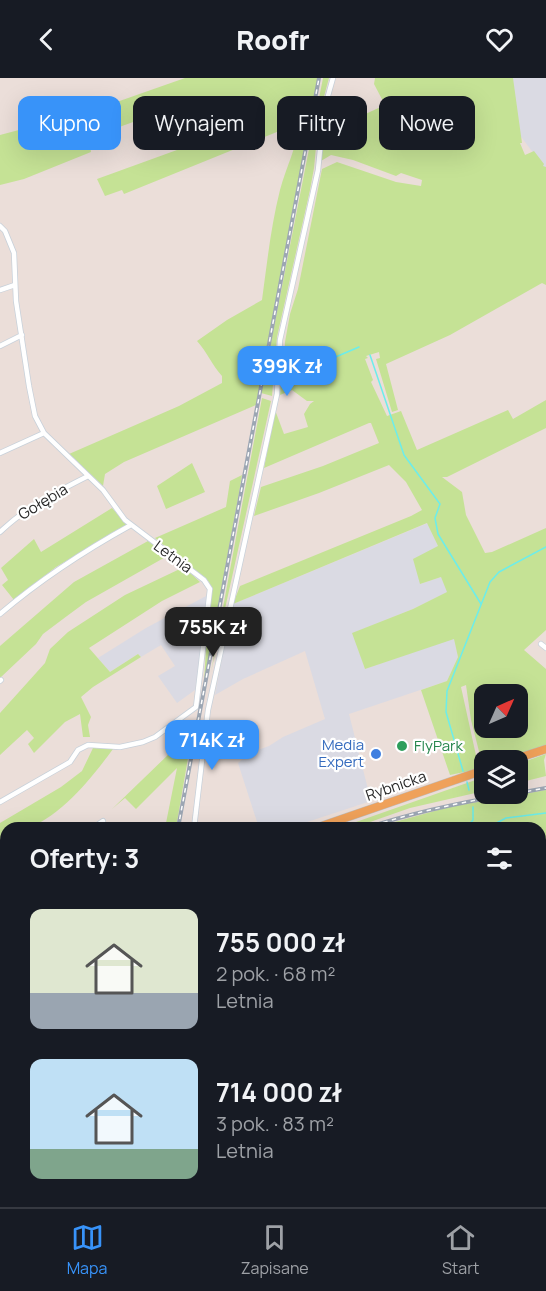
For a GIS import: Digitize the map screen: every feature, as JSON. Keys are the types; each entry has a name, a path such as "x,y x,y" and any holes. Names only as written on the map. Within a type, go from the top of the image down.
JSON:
{"main road":[{"path":"528,755 546,749"},
{"name":"Rybnicka","path":"333,822 474,773"}],"street":[{"path":"195,822 208,710 276,394 280,340 318,170 324,110 333,78"},
{"name":"Letnia","path":"0,226 5,231 15,253 15,285 29,386 35,416 44,434 103,490 125,520 204,580 210,590 196,707"},
{"path":"0,290 15,285"},
{"path":"0,346 22,335"},
{"path":"0,453 44,434"},
{"name":"Gołębia","path":"0,532 21,513 88,476"},
{"path":"0,614 47,575 83,551 131,525"},
{"path":"541,644 546,648"},
{"path":"0,802 70,762 78,750 88,745 120,747 143,742 155,737 196,707 208,710"}],"shaded area":[{"path":"512,78 546,78 546,170 519,134"},
{"path":"428,523 438,546 420,584 441,577 448,592 353,633 365,669 454,638 458,657 447,681 349,714 371,801 307,822 257,822 238,763 250,753 325,719 305,651 243,679 215,695 233,604"},
{"path":"208,595 195,690 177,703 158,676 175,666 161,645 141,657 138,654 110,672 98,658 146,628"}],"green space":[{"path":"185,78 318,78 315,96 277,96 277,132 265,137 265,96 134,96"},
{"path":"323,78 329,78 324,96 319,96"},
{"path":"375,78 513,78 522,143 520,143 525,155 534,151 546,167 546,285 542,283 450,335 386,364 398,410 392,412 376,359 380,358 379,352 366,356 368,358 365,359 373,380 371,382 387,416 401,411 417,450 508,410 513,419 546,400 546,428 447,477 442,477 462,492 466,515 485,553 546,528 546,630 524,650 546,669 546,746 528,752 528,750 479,750 476,738 528,738 528,684 474,684 474,732 466,685 461,687 475,750 474,770 450,775 421,690 447,681 458,657 454,639 365,669 352,633 413,609 447,592 441,577 420,584 413,559 438,546 427,523 233,604 240,586 422,510 406,482 389,465 254,516 261,487 323,466 379,443 369,423 264,468 275,410 284,434 308,427 304,414 314,401 307,401 292,390 280,395 290,314 298,289 322,169 337,162 396,182 421,186 422,180 401,173 396,176 353,160 331,155 321,161 322,150 367,150 367,113 379,108 379,150 475,150 475,96 380,96 374,84"},
{"path":"133,96 133,122 121,126 121,101"},
{"path":"18,130 18,150 91,150 91,152 24,179 0,185 0,135"},
{"path":"177,150 232,150 124,194 122,190 105,196 97,179"},
{"path":"293,150 304,150 256,405 124,462 105,474 103,486 69,454 179,406 222,383 222,376 197,341 262,300 282,181"},
{"path":"309,150 316,150 310,190 277,337 272,396 261,393"},
{"path":"262,398 271,401 211,672"},
{"path":"192,463 205,492 166,509 157,486"},
{"path":"242,475 204,682 212,591 209,582 155,538 226,507 230,481"},
{"path":"112,508 127,525 56,567 14,600 2,585 8,580 1,568 34,539 41,552"},
{"path":"148,541 169,555 86,602 43,634 36,644 0,678 0,646 74,582"},
{"path":"184,567 200,582 162,601 89,648 110,672 138,654 141,657 81,697 91,717 88,725 90,737 83,737 80,714 65,722 34,753 28,744 34,738 27,730 0,755 0,713 45,663 50,649 68,632 125,595"},
{"path":"192,735 177,822 166,822 177,768 136,809 125,798 112,809"},
{"path":"93,748 113,749 74,796 50,816 40,822 2,822 61,787 82,771"},
{"path":"546,754 544,760 546,776 528,780 528,760"},
{"path":"474,781 474,793 410,808 370,822 356,822"},
{"path":"546,790 546,822 395,822 474,803 528,804 528,793"}],"waterway":[{"path":"298,373 359,347"},
{"path":"370,355 404,455 440,504 435,518 438,534 481,604"},
{"path":"463,771 446,712 447,691 490,582 499,572 546,547"},
{"path":"467,782 469,790"},
{"path":"471,822 473,807"},
{"path":"498,822 506,818 546,813"}],"railway":[{"path":"179,822 319,78"},
{"path":"528,791 546,788"},
{"path":"386,822 474,800"}],"place":[{"name":"FlyPark","path":"402,746"},
{"name":"Media Expert","path":"376,754"}]}
